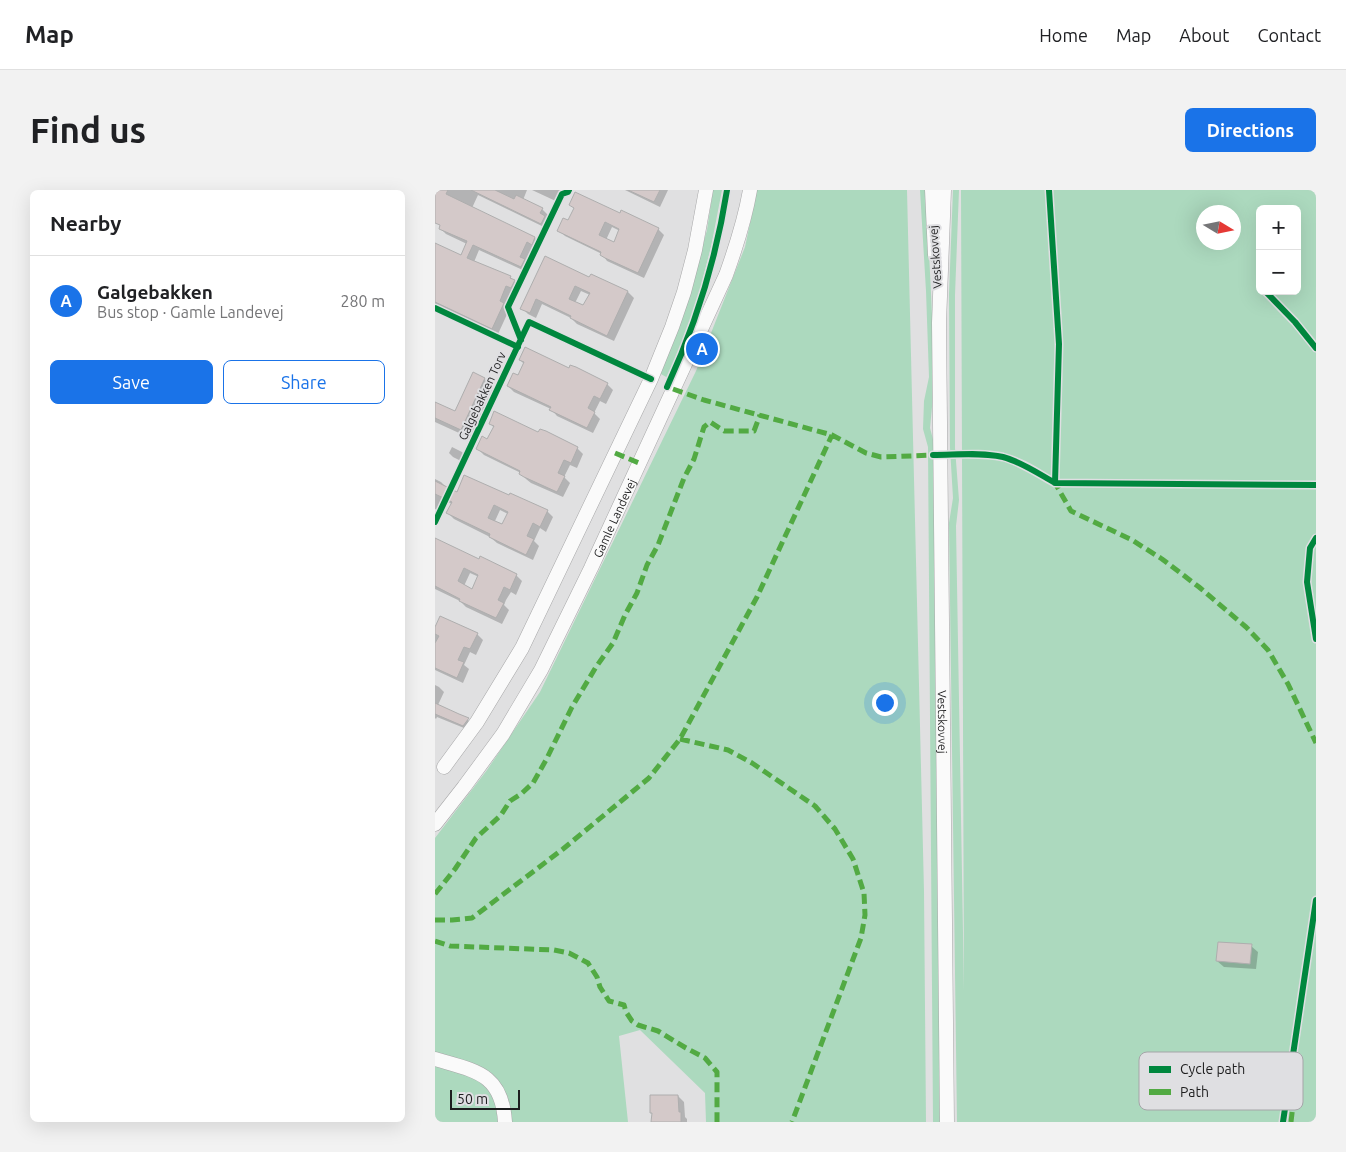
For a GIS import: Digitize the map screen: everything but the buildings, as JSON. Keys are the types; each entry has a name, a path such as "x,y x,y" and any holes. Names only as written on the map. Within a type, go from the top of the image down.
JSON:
{"street":[{"path":"444,767 477,722 522,648 651,379 684,292 695,250 706,190"},
{"name":"Gamle Landevej","path":"435,824 503,734 541,670 591,568 726,275 739,239 750,190"},
{"name":"Vestskovvej","path":"932,190 939,323"},
{"name":"Vestskovvej","path":"944,190 939,323 947,1122"},
{"path":"651,379 673,389"},
{"path":"435,1059 480,1074 491,1083 500,1094 505,1122"}],"green space":[{"path":"713,190 722,190 711,247 697,302 668,378 659,373 687,301 707,230"},
{"path":"757,190 907,190 924,891 926,1122 706,1122 705,1093 640,1030 619,1036 628,1122 435,1122 435,838 487,770 540,692 696,371 745,247"},
{"path":"920,190 926,190 935,376 930,428 935,447 940,1122 933,1122 928,447 923,429 924,401 929,377"},
{"path":"953,190 959,190 955,295 955,448 959,500 956,526 964,991 961,190 1316,190 1316,1122 957,1122 949,523 953,498 950,448 949,294"}],"marked path":[{"path":"673,389 704,400 832,435 866,453 881,457 936,455"},
{"path":"435,894 476,838 501,815 510,801 533,783 572,707 613,643 637,593 647,565 658,545 684,478 694,459 704,427 710,422 724,431 754,431 760,415"},
{"path":"435,920 472,918 563,849 649,778 680,739 757,597 832,435"},
{"path":"615,453 639,463"},
{"path":"1055,480 1071,511 1132,540 1162,559 1199,587 1246,627 1268,650 1288,684 1316,743"},
{"path":"680,739 728,750 752,763 815,806 835,829 853,859 864,893 865,915 861,938 792,1122"},
{"path":"435,941 450,946 554,950 569,953 588,963 609,1001 624,1005 632,1021 638,1025 658,1031 705,1058 717,1072 717,1122"},
{"path":"1291,1122 1292,1110"}],"cycle path":[{"path":"521,340 508,307 562,194 569,190"},
{"path":"667,387 678,363 704,290 717,241 727,190"},
{"path":"1049,190 1059,344 1055,483"},
{"path":"1269,295 1295,322 1316,348"},
{"path":"435,308 518,347"},
{"name":"Galgebakken Torv","path":"435,522 529,322 651,379"},
{"path":"933,455 995,455 1024,465 1055,483 1316,485"},
{"path":"1316,538 1310,548 1307,582 1316,639"},
{"path":"1293,1052 1316,900"},
{"path":"1283,1122 1285,1110"}],"place":[{"name":"Galgebakken","path":"702,349"}]}
